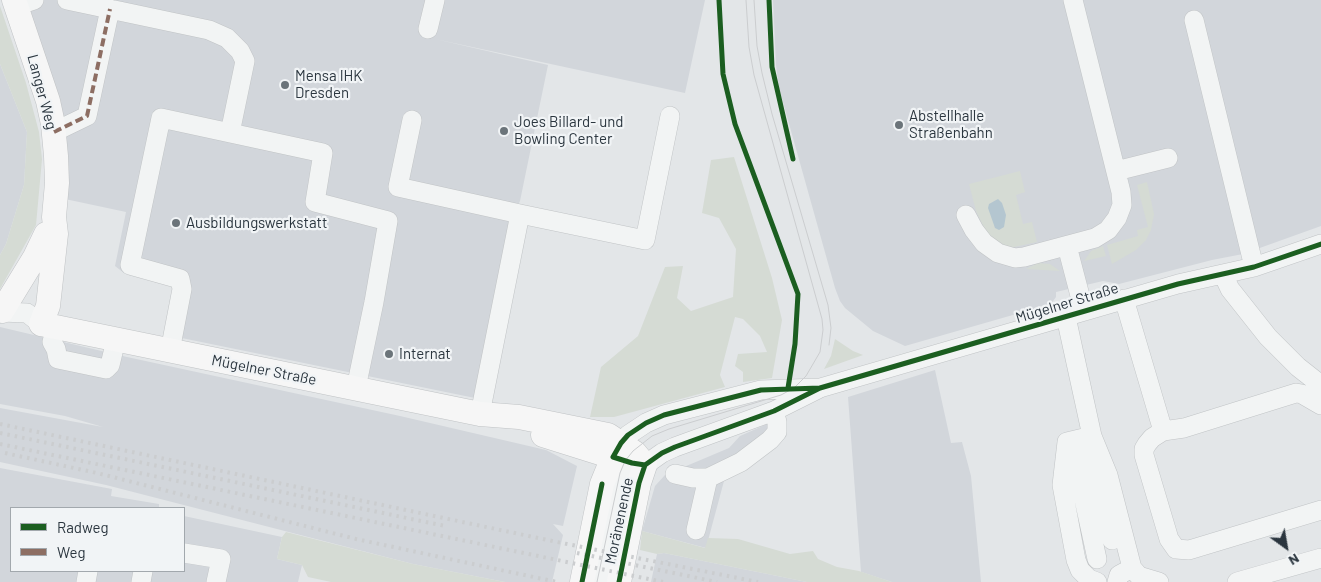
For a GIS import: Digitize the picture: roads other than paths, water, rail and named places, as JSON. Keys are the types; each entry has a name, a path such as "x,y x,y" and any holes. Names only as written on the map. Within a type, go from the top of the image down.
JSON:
{"main road":[{"name":"Langer Weg","path":"21,2 48,101 54,132 57,183 34,306 48,326"},
{"path":"1,314 35,257 50,225"},
{"name":"Mügelner Straße","path":"48,326 484,415 519,417 589,431 608,436 628,456"},
{"name":"Moränenende","path":"582,582 602,484 628,456 639,483 619,582"}],"street":[{"path":"66,0 209,30 219,33 234,44 240,51 244,61 230,133"},
{"path":"428,29 435,0"},
{"path":"966,215 984,243 1006,256 1024,257 1088,241 1102,234 1120,212 1122,198 1116,170 1073,0"},
{"path":"54,132 87,116 110,9"},
{"path":"1194,20 1254,267"},
{"path":"412,120 398,187 645,240 670,116"},
{"path":"170,351 182,289 180,279 130,265 161,118 323,153 315,202 388,221 376,292 356,388"},
{"path":"1116,170 1168,158"},
{"path":"484,415 520,214"},
{"name":"Mügelner Straße","path":"820,388 761,390 664,415 646,423 628,435 628,456 662,453 774,411 820,388 1124,299 1178,284 1254,267 1321,244"},
{"path":"1067,246 1084,311"},
{"path":"1224,274 1230,289 1268,337 1298,367 1321,384"},
{"path":"1124,299 1164,431"},
{"path":"1,314 27,313 48,326"},
{"path":"1066,317 1092,436 1108,475 1125,542 1136,575"},
{"path":"1321,405 1296,393 1184,428 1164,431 1152,438 1144,449 1144,455 1169,539 1176,549 1189,550 1321,510"},
{"path":"675,474 693,478 708,478 741,462 770,440 776,432 777,422 774,411"},
{"path":"1092,436 1067,442 1070,460 1097,559"},
{"path":"1097,582 1089,579 1080,570 1076,560 1062,485 1070,460 1086,452 1113,544 1125,542"},
{"path":"601,582 628,456"},
{"path":"696,530 708,478"},
{"path":"185,553 221,559 216,582"},
{"path":"1237,582 1321,558"},
{"path":"1252,582 1292,578 1321,570"},
{"path":"1116,582 1119,574 1136,575 1159,582"}],"water":[{"path":"998,199 1002,203 1006,215 1004,227 999,230 995,228 988,208 989,204"}],"tram line":[{"path":"597,582 620,473 625,461 633,451 652,436 669,429 781,395 794,388 806,376 820,352 823,330 822,319 754,75 749,47 746,0"},
{"path":"754,0 757,46 762,73 772,114 828,305 831,328 829,345"}],"railway":[{"path":"0,424 557,542 758,582"},
{"path":"0,433 445,526"},
{"path":"0,444 663,582"},
{"path":"5,453 97,473 356,539 557,582"},
{"path":"577,553 717,582"}],"place":[{"name":"Mensa IHK Dresden","path":"285,85"},
{"name":"Abstellhalle Straßenbahn","path":"899,125"},
{"name":"Joes Billard- und Bowling Center","path":"504,131"},
{"name":"Ausbildungswerkstatt","path":"176,223"},
{"name":"Internat","path":"389,354"}]}
